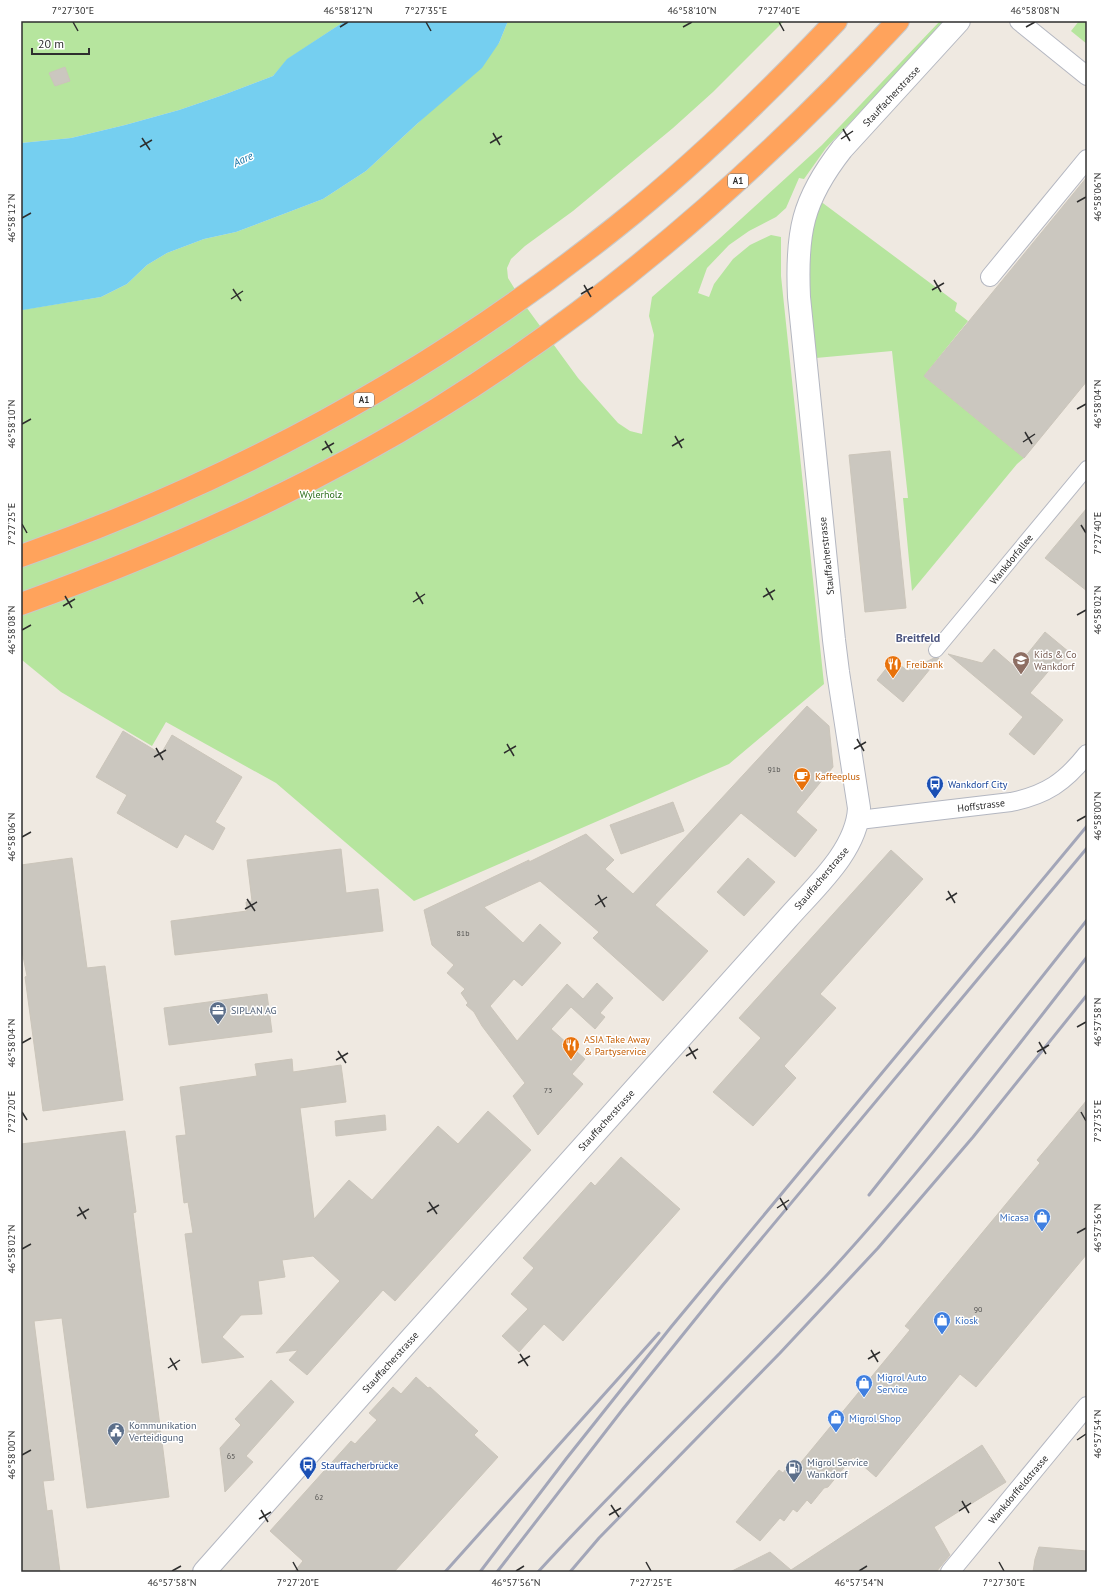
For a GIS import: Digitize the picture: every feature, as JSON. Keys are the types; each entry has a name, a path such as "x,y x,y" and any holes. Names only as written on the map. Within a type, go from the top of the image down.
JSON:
{"highway":[{"name":"A1","path":"21,556 137,511 227,472 273,449 371,395 455,344 537,287 616,227 693,161 774,84 836,21"},
{"name":"A1","path":"21,604 155,553 246,512 299,486 379,443 436,410 503,366 564,324 645,262 722,196 805,118 898,21"}],"street":[{"name":"Stauffacherstrasse","path":"204,1572 829,872 851,842 859,820 859,808 838,672 799,296 798,246 802,224 812,195 832,161 959,21"},
{"path":"1019,21 1087,76"},
{"path":"990,277 1087,159"},
{"name":"Wankdorfallee","path":"936,650 1087,468"},
{"name":"Hoffstrasse","path":"859,820 1011,802 1032,797 1052,788 1070,774 1087,754"},
{"name":"Wankdorffeldstrasse","path":"950,1572 1087,1406"}],"green space":[{"path":"21,21 345,21 288,59 273,76 223,95 179,110 71,138 21,143"},
{"name":"Wylerholz","path":"508,21 784,21 713,92 673,128 573,211 525,246 511,259 507,268 508,278 524,304 578,378 618,423 630,431 642,434 654,335 649,316 652,297 719,239 822,145 940,21 946,21 826,148 804,179 799,178 786,208 776,217 749,231 729,245 707,268 698,293 709,297 714,284 733,259 750,245 771,235 781,237 781,276 824,684 729,764 414,901 276,783 166,722 152,746 61,692 22,660 21,310 101,297 127,284 147,265 167,253 204,239 236,232 323,199 366,171 418,123 499,43"},
{"path":"1079,21 1087,21 1087,44 1071,31"},
{"path":"812,195 957,303 955,311 968,321 924,376 1024,458 1017,464 912,591 903,498 908,498 892,351 805,359"}],"water":[{"name":"Aare","path":"345,21 508,21 499,43 482,68 418,123 366,171 323,199 236,232 204,239 167,253 147,265 127,284 101,297 23,310 21,309 21,143 71,138 179,110 223,95 273,76 287,59"}],"building":[{"path":"65,67 70,81 55,86 49,73"},
{"path":"1087,177 1087,381 1024,458 924,376"},
{"path":"890,451 906,608 865,612 849,455"},
{"path":"1087,508 1087,591 1045,558"},
{"path":"1045,632 1069,652 1055,669 1052,667 1030,693 1063,720 1034,755 1009,734 1023,717 948,654 982,663 994,649 1016,668"},
{"path":"934,658 939,658 903,702 877,680 893,660 908,671"},
{"path":"807,706 829,726 833,767 796,812 817,830 795,857 741,813 655,905 708,951 663,1001 593,938 599,932 540,881 484,907 523,943 540,924 561,943 522,986 514,979 490,1006 517,1041 567,984 583,999 597,983 613,998 600,1013 605,1017 595,1029 571,1007 551,1029 585,1059 572,1074 583,1084 538,1135 513,1096 525,1083 482,1026 474,1012 466,1005 468,1003 461,993 465,989 447,973 454,965 432,945 424,910 586,834 614,860 605,869 633,894"},
{"path":"123,731 161,754 172,735 242,777 215,822 225,828 213,850 185,834 177,848 117,813 127,795 96,777"},
{"path":"673,802 684,831 621,854 610,825"},
{"path":"341,849 346,893 378,889 383,931 175,955 171,921 247,911 246,902 252,901 247,860"},
{"path":"891,850 923,879 820,994 836,1008 784,1066 796,1078 753,1126 713,1092 761,1038 739,1018"},
{"path":"72,858 87,968 105,966 123,1100 43,1111 25,977 27,976 21,946 21,865"},
{"path":"748,858 775,882 744,916 717,892"},
{"path":"267,994 272,1032 169,1045 164,1008"},
{"path":"292,1059 293,1072 341,1065 346,1102 300,1108 314,1219 349,1180 372,1200 438,1126 458,1144 488,1111 531,1150 395,1301 383,1290 307,1375 289,1360 298,1350 276,1353 340,1281 313,1256 282,1260 285,1277 258,1281 262,1314 241,1315 222,1337 244,1357 202,1363 185,1234 193,1233 188,1202 184,1203 176,1136 186,1135 180,1087 257,1076 255,1064"},
{"path":"1087,1100 1087,1254 976,1387 960,1374 876,1477 853,1457 828,1487 824,1488 811,1504 807,1500 797,1512 793,1509 784,1521 780,1518 760,1541 736,1522 779,1470 783,1473 792,1461 798,1466 910,1330 905,1326 1040,1163 1037,1160"},
{"path":"385,1115 386,1130 336,1136 335,1121"},
{"path":"125,1131 136,1212 133,1213 169,1497 87,1508 62,1318 34,1321 54,1480 43,1481 47,1511 52,1510 60,1572 21,1572 21,1144"},
{"path":"621,1157 680,1209 563,1341 544,1324 519,1352 502,1336 528,1309 511,1294 534,1268 523,1258 591,1182 595,1186"},
{"path":"416,1377 428,1388 430,1387 478,1431 474,1435 498,1457 394,1572 294,1572 303,1561 270,1531 351,1441 355,1444 377,1420 369,1413 393,1387 401,1394"},
{"path":"271,1380 294,1402 246,1456 253,1462 225,1492 220,1448 241,1425 235,1419"},
{"path":"982,1445 1006,1482 934,1527 950,1555 936,1572 730,1572 770,1552 791,1570"},
{"path":"1039,1547 1087,1551 1087,1572 1033,1572"}],"railway":[{"path":"480,1572 566,1459 671,1327 1087,826"},
{"path":"497,1572 623,1409 722,1286 1087,848"},
{"path":"869,1195 1087,920"},
{"path":"538,1572 609,1497 791,1313 861,1237 960,1119 1087,957"},
{"path":"570,1572 599,1538 780,1353 878,1248 973,1137 1087,995"},
{"path":"445,1572 659,1333"}],"place":[{"name":"Kids & Co Wankdorf","path":"1021,675"},
{"name":"Freibank","path":"893,679"},
{"name":"Kaffeeplus","path":"802,791"},
{"name":"Wankdorf City","path":"935,799"},
{"name":"SIPLAN AG","path":"218,1025"},
{"name":"ASIA Take Away & Partyservice","path":"571,1060"},
{"name":"Micasa","path":"1042,1232"},
{"name":"Kiosk","path":"942,1335"},
{"name":"Migrol Auto Service","path":"864,1398"},
{"name":"Migrol Shop","path":"836,1433"},
{"name":"Kommunikation Verteidigung","path":"116,1446"},
{"name":"Stauffacherbrücke","path":"308,1480"},
{"name":"Migrol Service Wankdorf","path":"794,1483"}],"district":[{"name":"Breitfeld","path":"918,638"}]}
